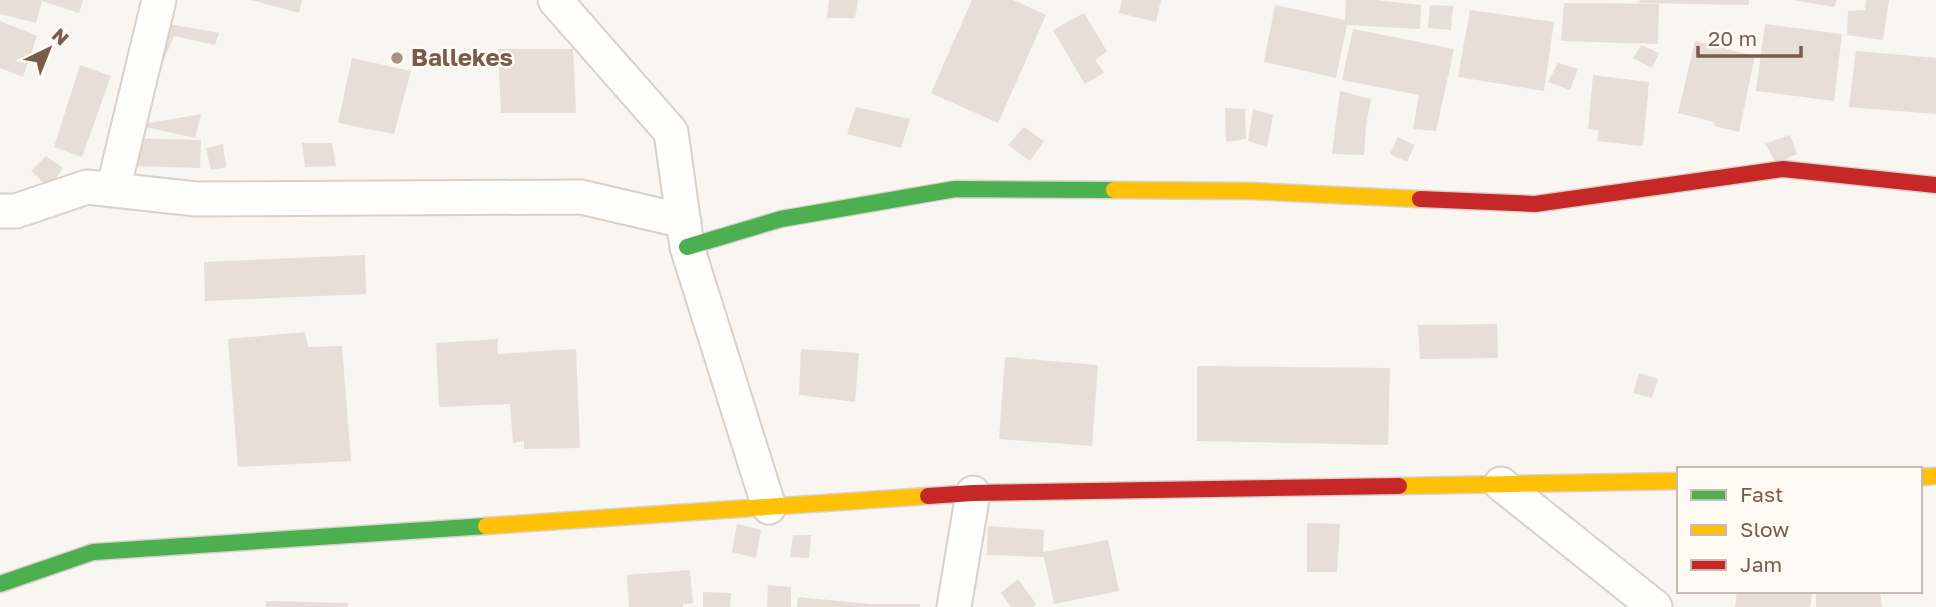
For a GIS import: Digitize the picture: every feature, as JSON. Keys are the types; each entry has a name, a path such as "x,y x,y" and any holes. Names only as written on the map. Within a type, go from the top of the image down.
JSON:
{"main road":[{"path":"685,234 955,189 1251,191 1535,204 1783,169 1936,185"},
{"path":"0,584 93,552 973,493 1677,481"}],"street":[{"path":"113,190 159,0"},
{"path":"555,0 671,132 685,234 769,506"},
{"path":"0,211 16,211 87,187 196,199 581,197 685,234"},
{"path":"1501,484 1655,607"},
{"path":"954,607 973,493"}],"building":[{"path":"0,0 83,0 79,13 42,1 36,23 0,14"},
{"path":"251,0 302,0 299,13"},
{"path":"829,0 858,0 855,18 827,18"},
{"path":"972,0 1013,0 1046,15 998,123 931,93"},
{"path":"1122,0 1161,0 1156,22 1119,13"},
{"path":"1346,0 1421,5 1420,29 1347,25 1336,78 1264,62 1275,5 1345,20"},
{"path":"1640,0 1749,0 1749,5 1639,3"},
{"path":"1794,0 1837,0 1834,7"},
{"path":"1866,0 1889,0 1883,40 1847,35 1848,11 1865,10"},
{"path":"1564,3 1659,4 1658,44 1561,41"},
{"path":"1430,5 1453,6 1451,30 1428,28"},
{"path":"1470,10 1554,22 1544,91 1458,77"},
{"path":"1084,13 1107,51 1095,60 1104,73 1085,84 1053,30"},
{"path":"0,21 37,36 23,77 0,68"},
{"path":"158,22 219,33 215,45 174,36 139,118"},
{"path":"1765,24 1842,34 1834,101 1756,91"},
{"path":"1353,29 1454,49 1436,131 1413,129 1419,95 1342,80"},
{"path":"1695,41 1755,56 1739,132 1714,126 1715,122 1678,113"},
{"path":"1641,45 1659,53 1652,68 1633,58"},
{"path":"498,49 573,49 576,113 501,113"},
{"path":"1856,51 1936,58 1936,114 1849,107"},
{"path":"352,58 411,71 394,134 338,123"},
{"path":"1558,63 1578,69 1570,90 1548,82"},
{"path":"80,65 111,76 82,157 54,147"},
{"path":"1593,75 1649,82 1643,146 1597,141 1599,130 1588,129"},
{"path":"1340,91 1371,99 1364,155 1332,154"},
{"path":"856,107 910,119 901,148 847,134"},
{"path":"1225,108 1245,109 1246,139 1226,142"},
{"path":"1253,109 1273,115 1267,147 1248,141"},
{"path":"201,114 195,138 137,125"},
{"path":"1024,127 1044,141 1030,161 1008,145"},
{"path":"1790,135 1797,154 1776,163 1765,144"},
{"path":"1398,137 1415,145 1407,162 1390,154"},
{"path":"133,138 201,140 200,168 132,166"},
{"path":"302,143 332,143 336,166 305,167"},
{"path":"223,144 226,167 211,170 206,148"},
{"path":"46,156 63,168 49,188 31,171"},
{"path":"365,255 366,294 205,301 204,262"},
{"path":"1497,324 1498,358 1420,359 1418,325"},
{"path":"305,332 308,347 342,346 351,461 238,467 228,339"},
{"path":"498,339 497,354 576,349 580,448 524,449 524,441 513,443 510,404 439,407 436,343"},
{"path":"801,349 859,353 855,402 799,395"},
{"path":"1005,357 1098,365 1092,446 999,439"},
{"path":"1197,366 1390,368 1388,445 1197,441"},
{"path":"1639,373 1658,379 1652,398 1633,393"},
{"path":"1307,523 1340,524 1337,572 1307,572"},
{"path":"737,524 761,530 756,558 732,552"},
{"path":"988,526 1044,530 1043,552 1108,540 1119,591 1054,604 1044,557 987,555"},
{"path":"793,535 811,535 809,558 790,557"},
{"path":"690,570 693,603 683,604 683,607 629,607 627,575"},
{"path":"1018,579 1036,604 1033,607 1011,607 1001,593"},
{"path":"768,585 791,587 791,607 767,607"},
{"path":"703,592 731,593 730,607 703,607"},
{"path":"1737,593 1812,593 1810,607 1735,607"},
{"path":"1816,593 1880,593 1882,607 1816,607"},
{"path":"798,597 871,604 920,604 920,607 797,607"},
{"path":"266,601 348,603 348,607 266,607"}],"traffic: fast":[{"path":"687,247 781,219 955,189 1114,190"},
{"path":"0,584 93,552 486,526"}],"traffic: slow":[{"path":"1114,190 1251,191 1420,199"},
{"path":"1922,477 1936,476"},
{"path":"1399,486 1677,481"},
{"path":"486,526 928,496"}],"traffic: jam":[{"path":"1420,199 1535,204 1783,169 1936,185"},
{"path":"928,496 1399,486"}],"place":[{"name":"Ballekes","path":"397,58"}]}
